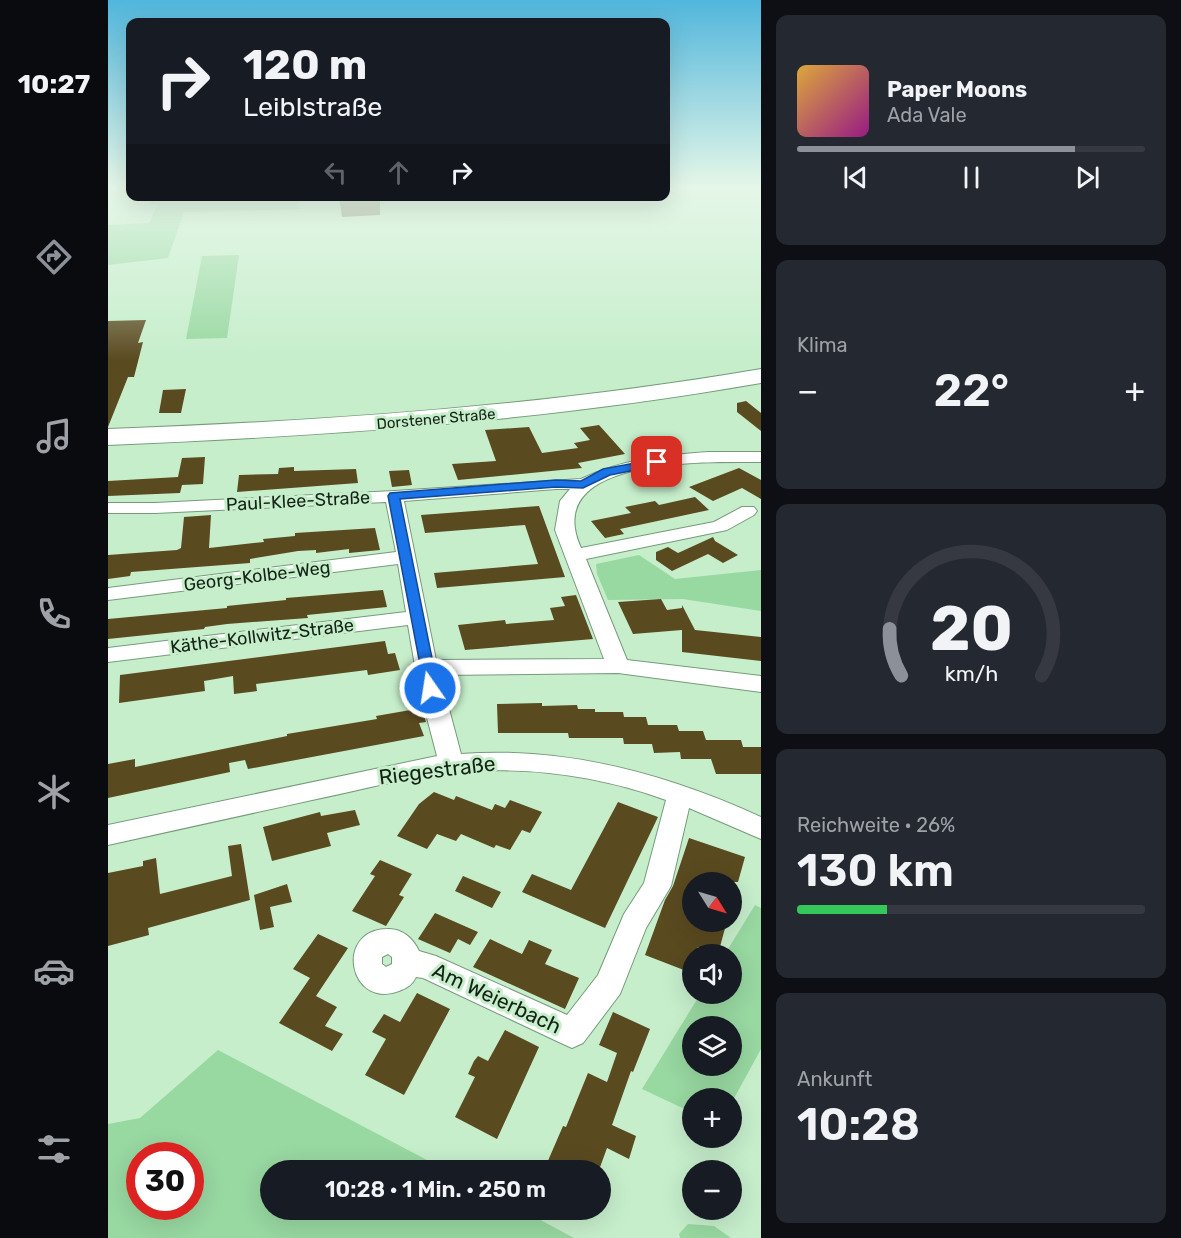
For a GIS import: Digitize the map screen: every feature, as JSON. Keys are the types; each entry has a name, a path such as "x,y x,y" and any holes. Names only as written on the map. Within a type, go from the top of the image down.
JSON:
{"main road":[{"name":"Dorstener Straße","path":"108,437 318,428 489,415 616,399 761,376"}],"street":[{"path":"618,666 564,527 568,502 583,484 607,472 635,465 717,457 761,457"},
{"path":"394,496 583,484"},
{"name":"Paul-Klee-Straße","path":"108,508 155,508 394,496 425,668 452,764"},
{"path":"575,555 720,526 748,511"},
{"name":"Georg-Kolbe-Weg","path":"108,594 405,557"},
{"name":"Käthe-Kollwitz-Straße","path":"108,655 416,617"},
{"path":"425,668 618,666 761,684"},
{"name":"Riegestraße","path":"108,835 422,767 504,761 556,765 600,772 680,794 761,829"},
{"name":"Am Weierbach","path":"408,963 426,965 572,1033 609,984 634,923 657,886 680,794"}],"green space":[{"path":"108,245 173,245 168,258 108,265"},
{"path":"239,255 227,338 186,339 202,256"},
{"path":"639,555 675,579 761,570 761,611 683,599 608,600 597,574 596,564"},
{"path":"755,905 761,908 761,1049 740,1088 682,1088 682,1108 642,1089 682,1024 682,1076 742,1076 742,1016 687,1016 694,1004 742,1004 742,944 731,944 738,932 742,932 742,926"},
{"path":"218,1050 427,1160 260,1160 260,1220 540,1220 574,1238 108,1238 108,1124 140,1118"},
{"path":"688,1224 714,1226 731,1238 680,1238 679,1234"}],"building":[{"path":"146,320 138,343 143,342 134,377 128,377 108,427 108,321"},
{"path":"186,389 181,413 159,413 163,390"},
{"path":"746,401 761,413 761,431 737,412 737,403"},
{"path":"599,425 625,454 578,463 582,468 458,480 452,464 496,461 485,430 529,427 542,453 578,448 574,443 590,440 580,428"},
{"path":"205,457 203,484 182,485 180,493 108,496 108,481 178,477 182,458"},
{"path":"294,467 294,471 356,469 358,483 237,492 239,475 278,474 279,468"},
{"path":"739,468 761,480 761,499 742,488 713,501 689,487"},
{"path":"409,470 412,485 392,487 389,471"},
{"path":"695,497 709,510 620,529 624,534 605,538 591,521 631,513 625,507 655,501 659,505"},
{"path":"539,506 565,577 437,588 434,573 538,564 525,525 425,533 421,515"},
{"path":"211,515 209,548 264,542 263,539 295,536 295,533 375,528 380,550 349,553 349,549 316,553 316,550 298,551 250,559 250,563 131,572 130,576 108,579 108,555 177,550 181,548 184,517"},
{"path":"713,537 715,541 738,555 723,563 708,554 672,571 656,560 656,552 668,547 678,553"},
{"path":"383,590 387,607 307,615 308,618 227,624 204,629 108,639 108,619 227,608 227,606 286,600 286,598"},
{"path":"576,595 593,639 465,650 458,625 505,620 506,624 554,620 550,608 565,606 561,597"},
{"path":"661,599 667,610 682,608 682,605 695,630 761,637 761,661 682,652 682,630 633,634 618,602"},
{"path":"385,641 388,654 395,653 400,670 368,675 367,670 256,684 257,691 234,694 233,676 204,681 205,691 119,703 120,675"},
{"path":"542,703 542,706 577,705 578,709 595,709 595,712 623,712 624,717 646,717 648,725 677,725 679,731 703,731 706,740 741,740 743,747 761,747 761,774 716,774 711,759 681,759 680,752 654,753 652,744 624,744 623,738 569,738 568,733 498,733 497,704"},
{"path":"422,708 426,722 419,723 424,736 248,769 245,760 229,763 230,772 108,798 108,764 135,759 135,767"},
{"path":"434,792 454,800 456,796 492,810 495,804 505,808 510,800 542,812 530,833 522,830 510,850 496,845 494,848 461,834 456,841 437,834 427,849 397,836 419,804"},
{"path":"618,802 658,817 605,928 522,892 532,874 571,890"},
{"path":"355,810 360,825 327,833 331,846 272,861 263,827 320,812 321,816"},
{"path":"689,838 745,857 741,872 682,872 682,932 724,932 721,944 682,944 682,969 645,955 665,900 673,886"},
{"path":"241,844 250,900 148,928 149,935 108,946 108,873 143,866 143,861 156,858 160,894 232,876 228,846"},
{"path":"380,860 412,874 399,895 404,897 386,926 352,911 375,876 370,874"},
{"path":"463,876 501,892 492,908 455,891"},
{"path":"287,884 292,902 270,907 274,927 260,930 254,895"},
{"path":"435,913 478,932 470,945 458,939 450,953 418,939"},
{"path":"318,934 348,948 316,996 337,1007 325,1026 343,1034 332,1051 279,1023 310,978 293,969"},
{"path":"490,939 522,954 529,940 552,950 545,964 579,978 565,1009 473,967"},
{"path":"417,993 450,1009 404,1095 365,1075 386,1039 372,1032 384,1014 400,1022"},
{"path":"613,1012 650,1029 633,1072 631,1071 612,1125 636,1136 629,1159 607,1148 603,1160 548,1160 563,1126 566,1127 588,1073 607,1082 617,1053 599,1045"},
{"path":"505,1030 539,1047 497,1139 455,1117 475,1077 468,1074 474,1061 478,1056 488,1061"}],"route":[{"path":"430,688 394,496 583,484 607,472 657,462"}]}
